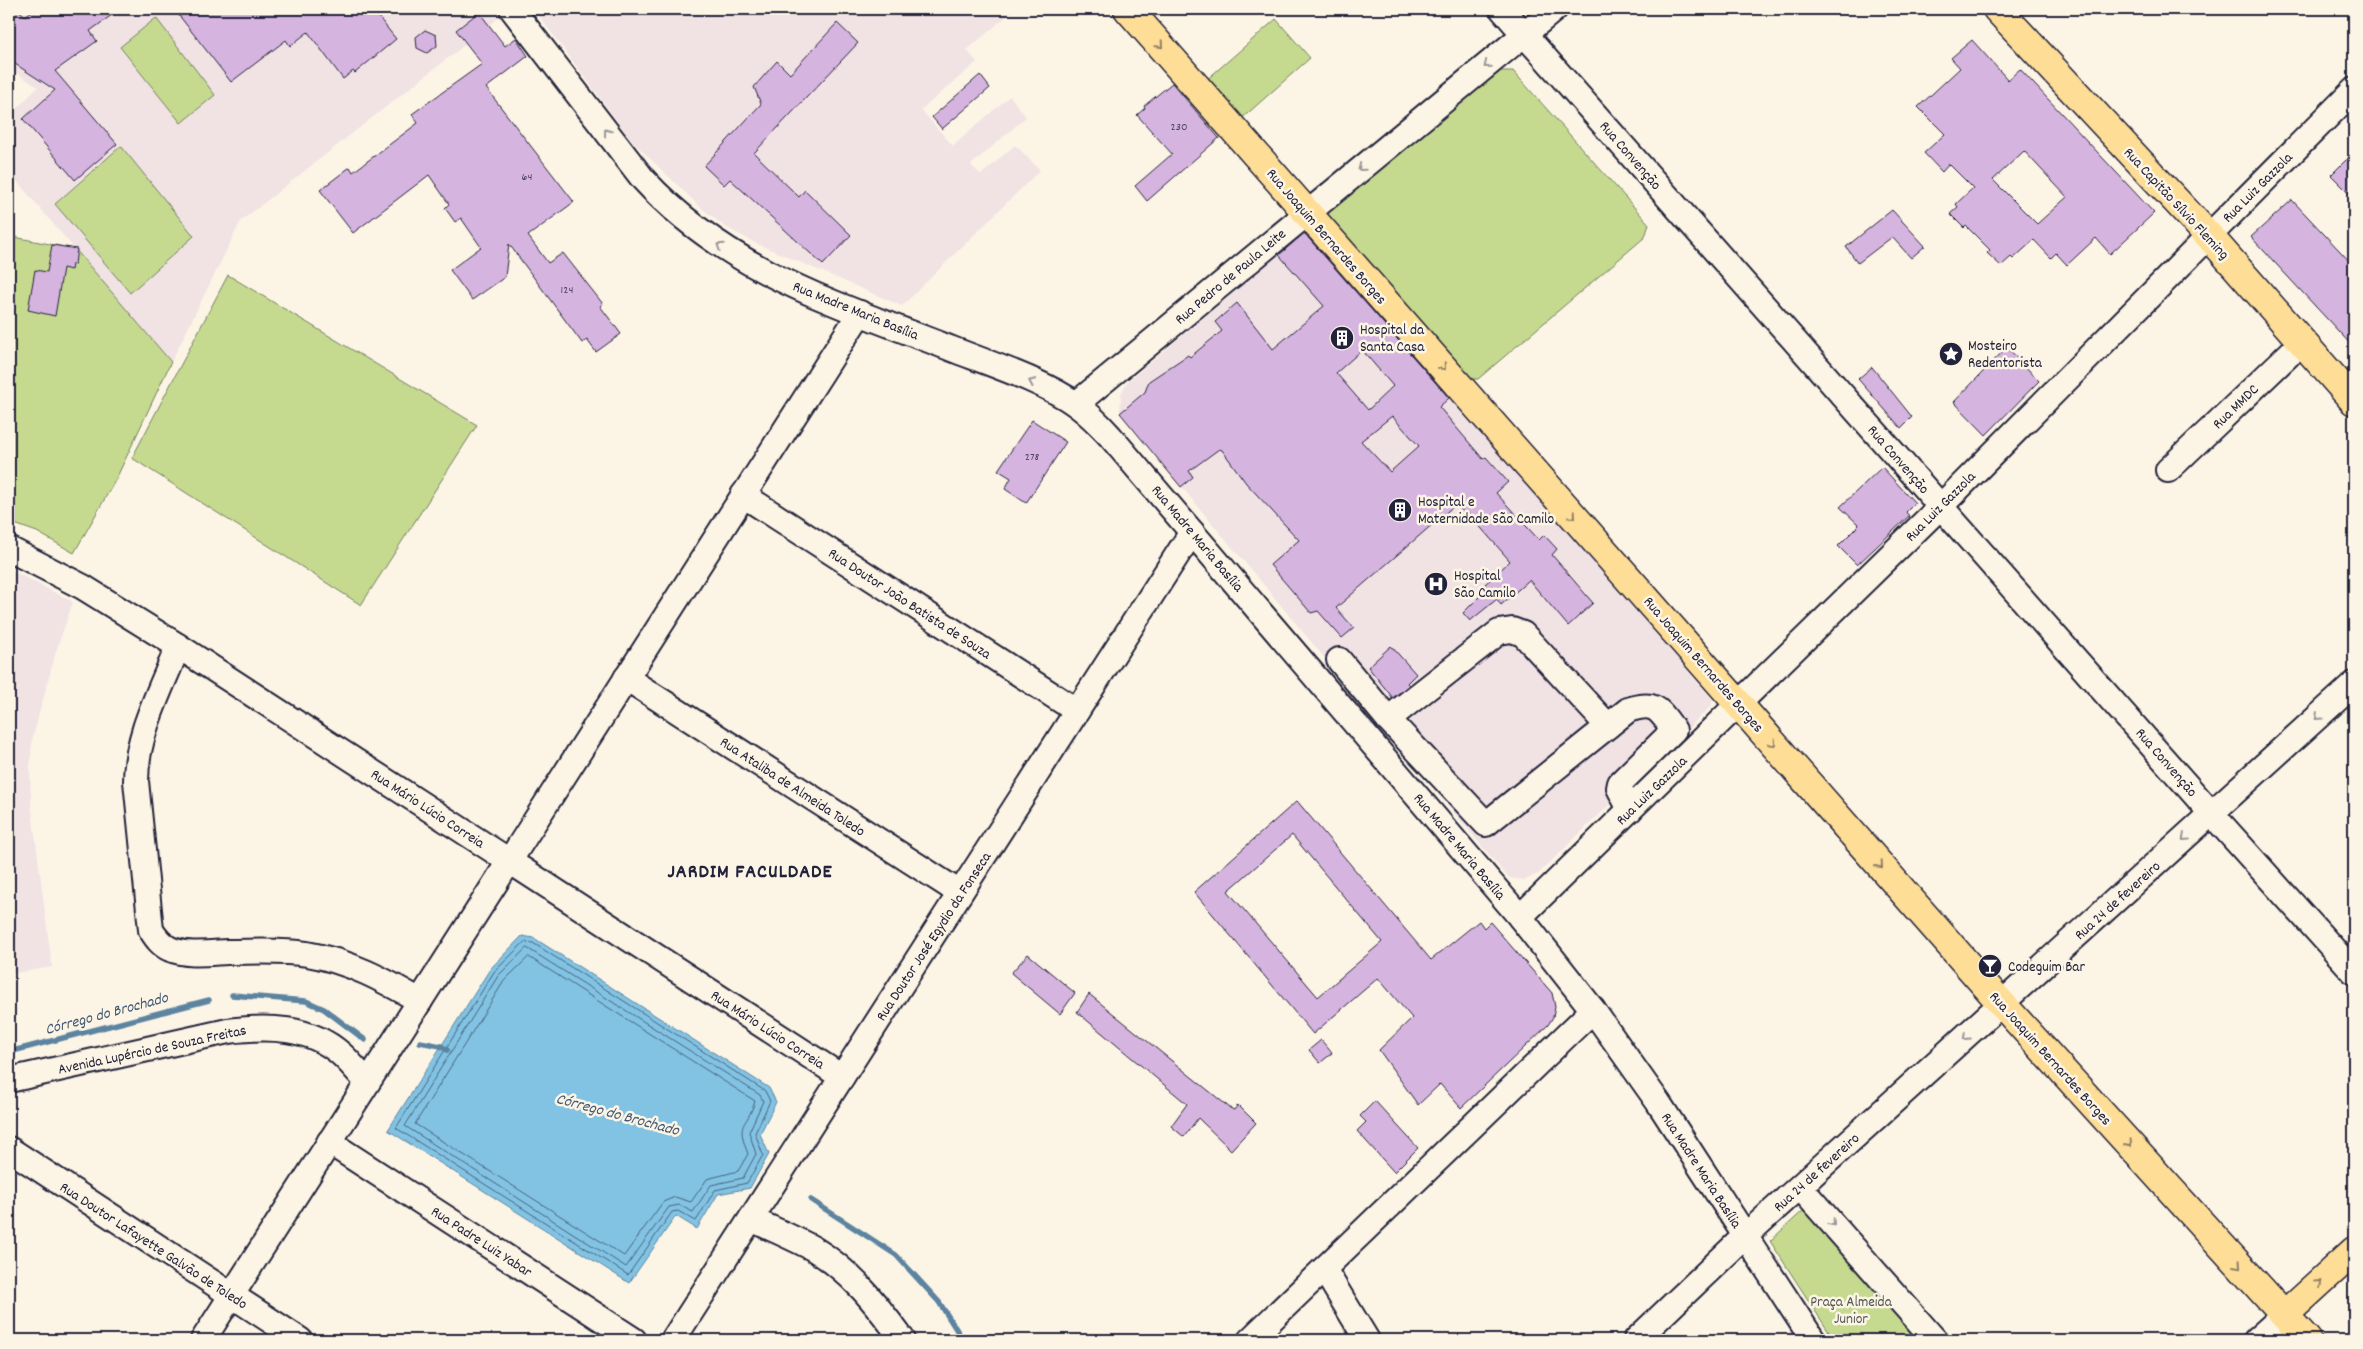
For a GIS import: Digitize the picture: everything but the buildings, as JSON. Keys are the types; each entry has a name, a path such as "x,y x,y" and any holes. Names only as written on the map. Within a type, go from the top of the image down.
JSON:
{"main road":[{"name":"Rua Joaquim Bernardes Borges","path":"1128,9 2002,1004 2307,1340"},
{"name":"Rua Capitão Sílvio Fleming","path":"1997,9 2209,236 2354,401"},
{"path":"2284,1315 2354,1251"}],"street":[{"name":"Rua Madre Maria Basília","path":"512,9 642,179 666,205 722,248 762,271 860,313 997,367 1076,404 1110,436 1520,917 1593,1010 1658,1102 1814,1340"},
{"name":"Rua Convenção","path":"1502,9 2212,814 2354,972"},
{"name":"Rua Pedro de Paula Leite","path":"1076,404 1306,212 1555,9"},
{"name":"Rua Luiz Gazzola","path":"1520,917 1941,506 2354,90"},
{"path":"203,1340 860,313"},
{"name":"Rua MMDC","path":"2168,470 2302,342"},
{"name":"Rua Doutor João Batista de Souza","path":"743,495 1077,711"},
{"name":"Rua Doutor José Egydio da Fonseca","path":"673,1340 1192,532"},
{"name":"Rua Mário Lúcio Correia","path":"9,549 76,583 178,646 842,1077"},
{"path":"1388,719 1499,632 1512,630 1524,634 1608,726"},
{"path":"178,646 142,736 136,760 136,781 151,930 160,943 170,949 186,953 270,952 306,954 341,962 379,977 420,1001"},
{"path":"1339,660 1388,719 1486,824 1628,710 1644,705 1657,708 1692,749"},
{"name":"Rua Ataliba de Almeida Toledo","path":"626,678 960,893"},
{"name":"Rua 24 de fevereiro","path":"1636,1340 1745,1236 2354,684"},
{"path":"1630,810 1619,788 1620,783 1674,730"},
{"path":"1250,1340 1593,1010"},
{"name":"Avenida Lupércio de Souza Freitas","path":"9,1080 228,1031 265,1028 290,1030 330,1045 367,1082"},
{"name":"Rua Padre Luiz Yabar","path":"330,1142 634,1340"},
{"name":"Rua Doutor Lafayette Galvão de Toledo","path":"9,1149 300,1340"},
{"path":"1800,1187 1935,1340"},
{"path":"751,1219 814,1249 834,1263 875,1302 902,1340"},
{"path":"1324,1269 1367,1340"},
{"path":"2256,1340 2284,1315"}],"shaded area":[{"path":"9,9 494,9 500,17 241,221 171,362 9,172 9,117 38,87 9,68"},
{"path":"534,9 1015,9 967,50 977,62 921,110 953,146 1010,96 1026,117 971,165 981,175 1015,145 1040,170 902,306 753,242 724,226 698,205 632,141"},
{"name":"Hospital São Camilo","path":"1307,231 1712,699 1712,705 1538,874 1525,880 1510,878 1506,875 1120,413 1121,394 1127,382"},
{"path":"9,569 73,602 56,651 32,740 30,767 31,803 52,967 9,974"}],"green space":[{"path":"156,18 215,95 181,123 120,47"},
{"path":"1276,19 1310,58 1239,121 1204,82"},
{"path":"1501,71 1513,71 1649,224 1645,237 1478,379 1466,379 1328,221 1328,210"},
{"path":"121,146 194,236 130,293 55,204"},
{"path":"9,236 75,249 171,362 116,479 74,553 37,532 9,522"},
{"path":"228,275 477,425 361,605 132,458"},
{"name":"Praça Almeida Junior","path":"1805,1209 1917,1340 1834,1340 1770,1241"}],"water":[{"path":"522,936 534,938 769,1088 776,1102 760,1134 769,1154 750,1188 718,1194 697,1229 676,1216 629,1283 388,1130 490,969"}],"waterway":[{"name":"Córrego do Brochado","path":"232,995 306,1001 324,1009 365,1040"},
{"name":"Córrego do Brochado","path":"9,1052 209,1000"},
{"name":"Córrego do Brochado","path":"420,1042 441,1046 447,1050"},
{"name":"Córrego do Brochado","path":"811,1200 896,1255 939,1302 963,1340"}],"place":[{"name":"Hospital da Santa Casa","path":"1342,338"},
{"name":"Mosteiro Redentorista","path":"1951,354"},
{"name":"Hospital e Maternidade São Camilo","path":"1400,510"},
{"name":"Hospital São Camilo","path":"1436,584"},
{"name":"Codeguim Bar","path":"1990,966"}],"district":[{"name":"JARDIM FACULDADE","path":"750,870"}]}
